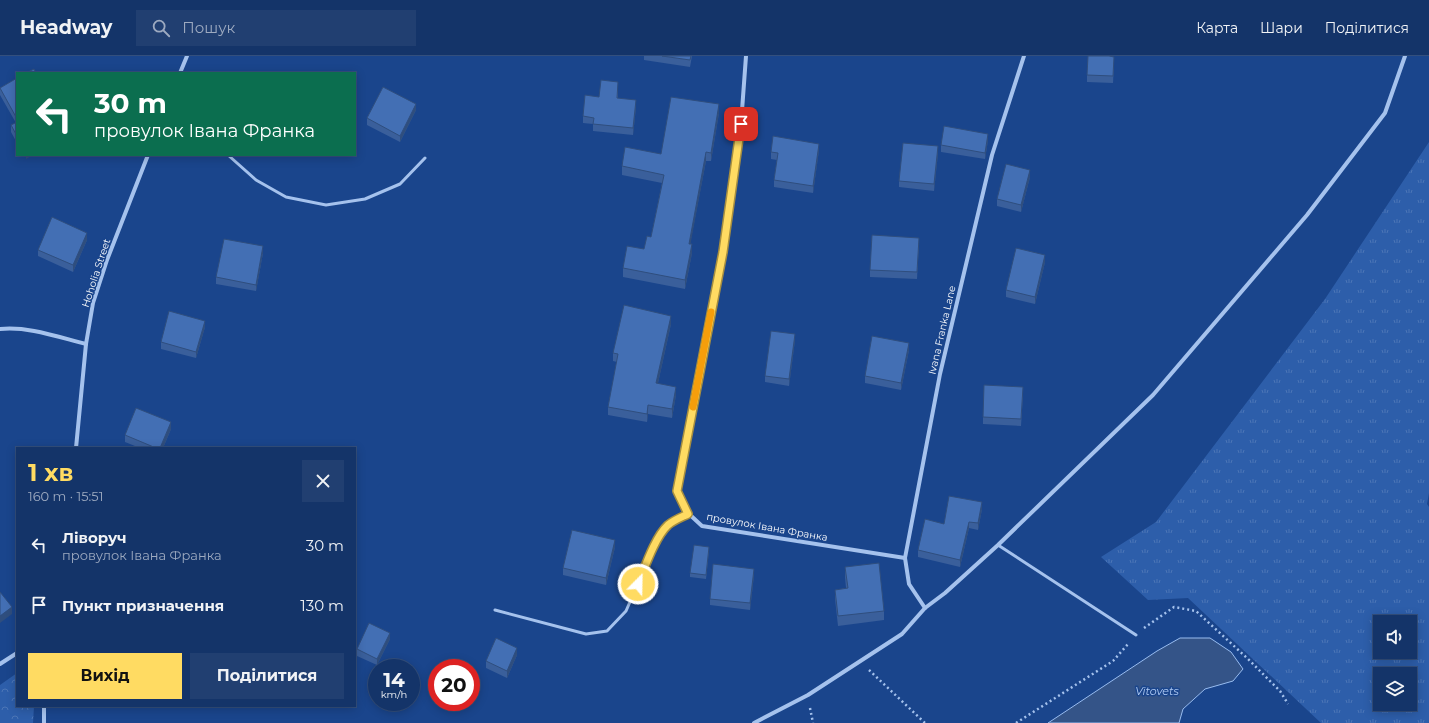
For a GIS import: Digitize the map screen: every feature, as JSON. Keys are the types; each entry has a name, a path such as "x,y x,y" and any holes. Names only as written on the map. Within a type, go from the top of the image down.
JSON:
{"street":[{"path":"180,72 186,56"},
{"name":"провулок Івана Франка","path":"746,56 740,138 723,252 677,491 688,514 702,526 904,558"},
{"name":"Ivana Franka Lane","path":"925,608 909,584 904,558 940,374 992,155 1024,56"},
{"path":"754,723 808,695 902,634 925,608 945,593 998,545 1153,395 1307,215 1385,113 1405,56"},
{"name":"Hoholia Street","path":"76,447 86,344 93,303 107,260 148,156"},
{"path":"0,329 8,328 27,330 86,344"},
{"path":"0,664 16,654"},
{"path":"44,707 44,723"}],"lane":[{"path":"229,156 256,180 286,197 326,206 365,199 400,184 425,158"},
{"path":"495,610 586,634 607,631 626,611 656,542 668,525 688,514"},
{"path":"998,545 1136,635"}],"path":[{"path":"1016,723 1113,661 1136,635 1174,607 1196,611 1280,691 1288,704"},
{"path":"860,661 925,723"}],"green space":[{"path":"1429,142 1429,493 1427,504 1429,507 1429,723 1321,723 1188,598 1148,600 1101,557 1156,522 1325,299"},
{"path":"16,674 16,707 34,707 33,723 0,723 0,685"}],"water":[{"name":"Vitovets","path":"1180,638 1210,638 1231,652 1243,669 1233,681 1205,689 1183,709 1179,723 1048,723 1157,651"}],"building":[{"path":"662,56 691,56 690,60"},
{"path":"1088,56 1114,57 1113,76 1087,75"},
{"path":"34,69 36,72 28,72"},
{"path":"16,79 16,117 0,88"},
{"path":"601,80 618,82 617,98 636,100 633,128 593,124 594,118 583,116 585,95 599,97"},
{"path":"383,87 416,104 400,136 367,118"},
{"path":"671,97 719,104 711,153 706,152 689,244 692,244 685,280 623,268 627,246 644,249 647,236 651,237 664,175 622,166 625,147 661,154"},
{"path":"16,122 16,134 11,125"},
{"path":"944,126 988,134 985,153 941,145"},
{"path":"773,136 819,144 813,186 774,180 778,153 771,152"},
{"path":"903,143 938,146 934,184 899,181"},
{"path":"1006,164 1030,170 1021,205 997,199"},
{"path":"52,217 87,233 73,265 38,250"},
{"path":"872,235 919,238 917,272 870,270"},
{"path":"224,239 263,246 256,285 216,277"},
{"path":"1016,248 1045,255 1035,297 1006,290"},
{"path":"624,305 671,316 656,383 676,387 672,409 648,405 647,414 608,407 618,354 613,353"},
{"path":"169,311 205,321 196,352 161,342"},
{"path":"771,331 795,334 789,379 765,376"},
{"path":"872,336 909,343 901,383 865,376"},
{"path":"984,385 1023,387 1021,419 983,417"},
{"path":"136,408 171,422 160,447 154,447 125,435"},
{"path":"949,496 982,502 978,523 969,522 960,560 918,550 925,519 944,524"},
{"path":"572,530 615,540 606,578 563,568"},
{"path":"694,545 709,547 706,575 690,573"},
{"path":"879,563 884,611 838,616 835,590 848,588 845,567"},
{"path":"713,564 754,569 750,603 710,599"},
{"path":"0,592 12,607 0,616"},
{"path":"369,623 390,633 377,659 357,649"},
{"path":"496,638 517,648 507,671 486,661"}],"slow traffic":[{"path":"693,407 711,312"}],"route":[{"path":"638,584 656,542 662,533 668,525 688,514 677,491 723,252 741,124"}]}
